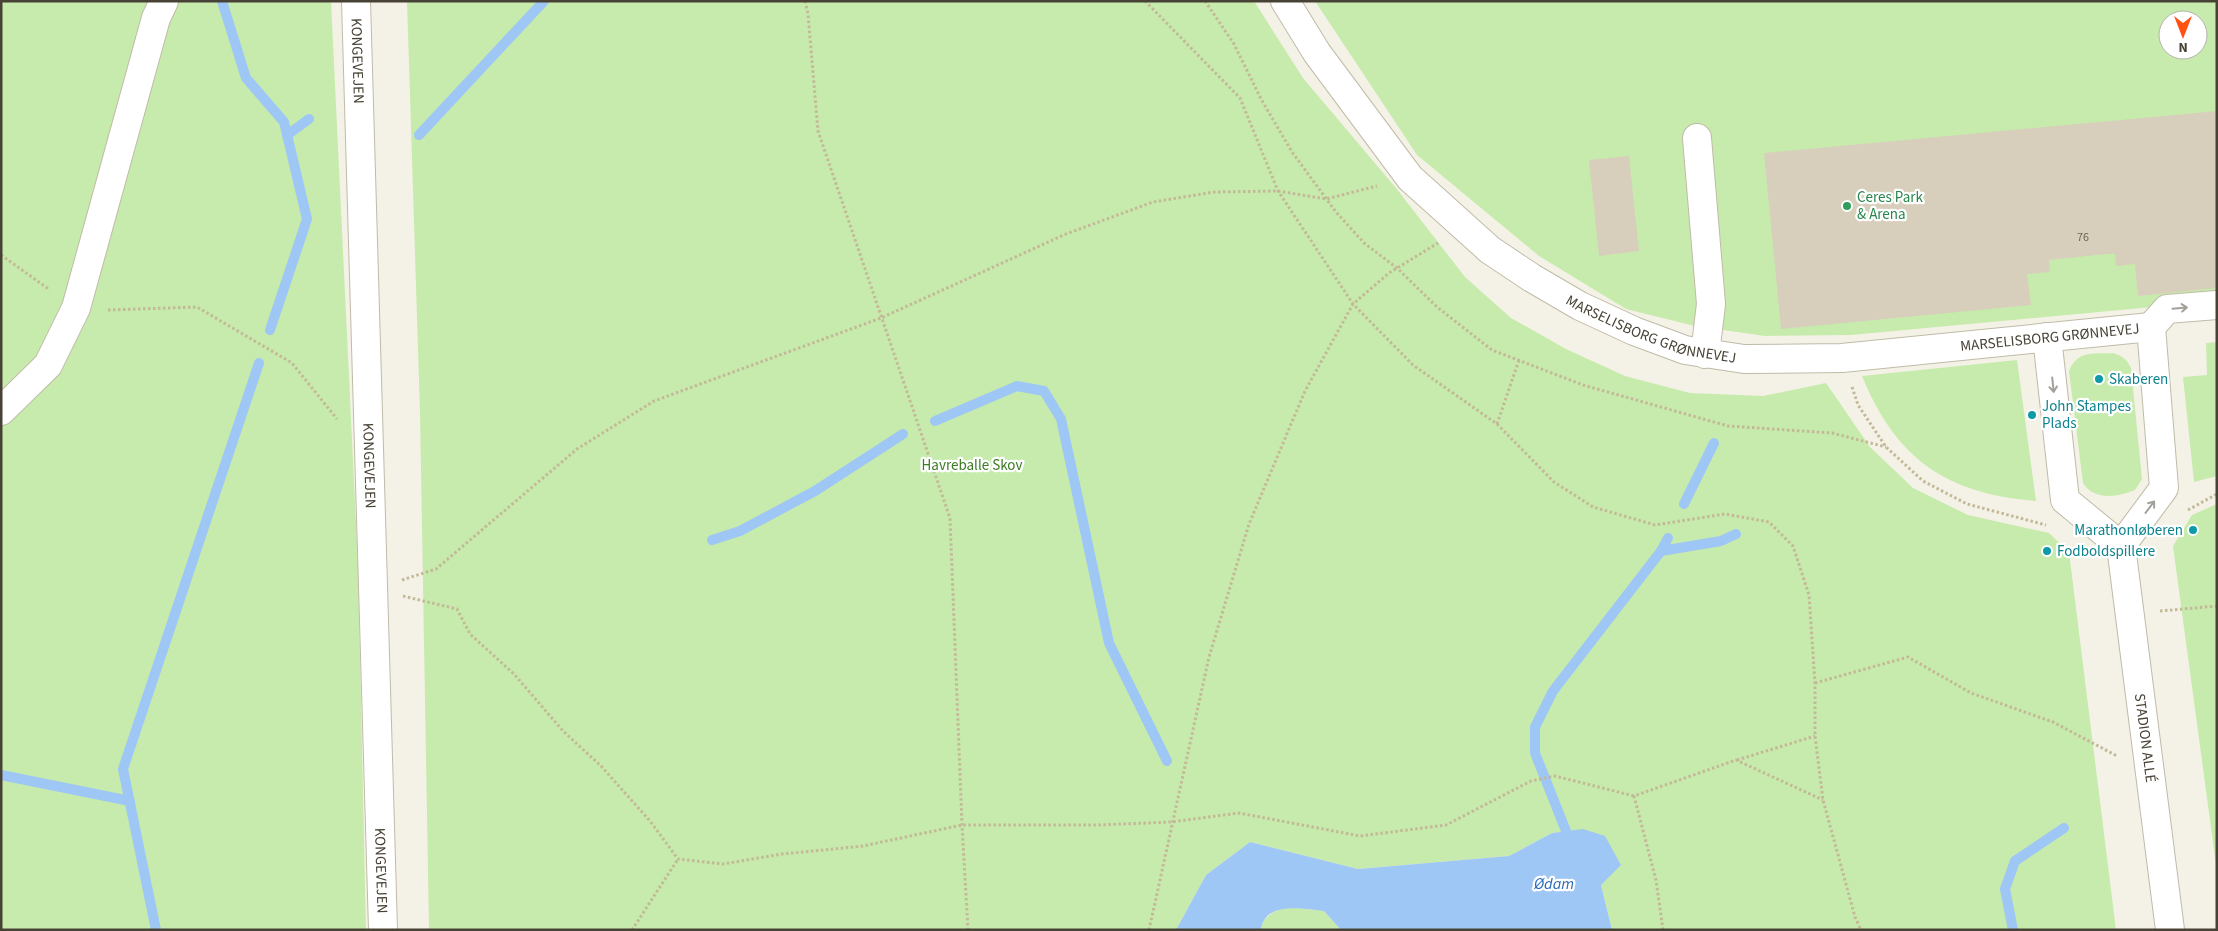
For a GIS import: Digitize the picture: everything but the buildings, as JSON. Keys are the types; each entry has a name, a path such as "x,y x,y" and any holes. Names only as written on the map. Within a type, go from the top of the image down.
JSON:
{"street":[{"path":"1,411 48,365 76,308 156,18 164,1"},
{"name":"KONGEVEJEN","path":"356,1 383,930"},
{"name":"MARSELISBORG GRØNNEVEJ","path":"1285,1 1317,52 1410,178 1466,226 1490,250 1532,278 1580,306 1634,331 1686,350 1744,359 1842,358 2151,328"},
{"path":"1697,138 1711,304 1705,354"},
{"path":"2047,337 2065,500 2121,546 2164,488 2151,328 2167,309 2217,305"},
{"name":"STADION ALLÉ","path":"2121,546 2170,930"}],"path":[{"path":"805,1 808,14 818,131 950,518 968,930"},
{"path":"1145,1 1240,98 1278,191 1353,304 1414,365 1497,424 1554,482 1593,507 1655,525 1725,514 1769,522 1793,546 1809,595 1816,683 1816,736 1823,800 1855,917 1861,930"},
{"path":"373,589 436,569 577,449 654,401 881,318 1066,234 1153,202 1214,192 1278,191 1326,199 1410,178"},
{"path":"1149,930 1171,822 1209,657 1249,524 1305,391 1353,304 1389,273 1466,226"},
{"path":"1,255 76,308 125,310 197,307 292,363 342,425"},
{"path":"1842,358 1858,405 1886,447 1923,480 1967,504 2054,527"},
{"path":"1497,424 1519,360"},
{"path":"2182,513 2217,494"},
{"path":"373,589 456,609 470,634 514,674 563,731 601,766 650,821 678,859 723,864 782,854 862,846 962,825 1098,825 1171,822 1239,813 1360,836 1446,825 1531,781 1555,776 1634,796 1736,760 1816,736"},
{"path":"2130,614 2217,606"},
{"path":"1816,683 1908,656 1972,693 2053,722 2151,774"},
{"path":"1736,760 1823,800"},
{"path":"1634,796 1656,880 1663,930"},
{"path":"632,930 678,859"}],"green space":[{"path":"1,1 331,1 358,565 366,930 1,930"},
{"name":"Havreballe Skov","path":"407,1 1254,1 1303,78 1396,188 1465,277 1511,318 1566,349 1625,376 1690,393 1763,396 1826,383 1870,447 1913,488 1968,515 2049,533 2069,552 2116,930 1612,930 1601,885 1566,831 1552,833 1509,856 1358,869 1250,842 1206,875 1176,930 429,930 420,412"},
{"name":"Ceres Park & Arena","path":"1315,1 2217,1 2217,301 1851,335 1765,336 1695,326 1626,309 1539,256 1417,155"},
{"path":"2217,342 2217,476 2194,482 2183,377 2207,375 2206,343"},
{"path":"2113,353 2124,358 2131,368 2142,479 2135,490 2107,496 2093,493 2083,483 2069,371 2072,364 2081,356"},
{"path":"2017,360 2036,501 2004,497 1976,490 1950,480 1928,467 1908,450 1891,430 1862,376"},
{"path":"2217,504 2217,872 2173,546 2192,515"},
{"path":"1291,907 1324,911 1341,930 1261,930 1262,924 1268,916 1281,909"}],"water":[{"name":"Ødam","path":"1583,829 1605,836 1621,865 1601,885 1612,930 1341,930 1324,911 1296,908 1277,910 1270,914 1264,920 1261,930 1176,930 1206,875 1250,842 1358,869 1509,856 1552,833"}],"waterway":[{"path":"222,1 246,78 284,122 307,219 270,330"},
{"path":"419,135 544,1"},
{"path":"287,135 309,119"},
{"path":"156,930 123,769 259,363"},
{"path":"935,421 1017,386 1044,391 1061,419 1109,643 1167,761"},
{"path":"712,540 740,531 815,491 903,434"},
{"path":"1684,504 1714,443"},
{"path":"1661,551 1721,541 1736,534"},
{"path":"1566,831 1535,753 1535,727 1553,691 1661,551 1668,538"},
{"path":"1,775 130,801"},
{"path":"2013,930 2005,889 2015,861 2064,828"}],"place":[{"name":"Ceres Park & Arena","path":"1847,206"},
{"name":"Skaberen","path":"2099,379"},
{"name":"John Stampes Plads","path":"2032,415"},
{"name":"Marathonløberen","path":"2193,530"},
{"name":"Fodboldspillere","path":"2047,551"}]}
